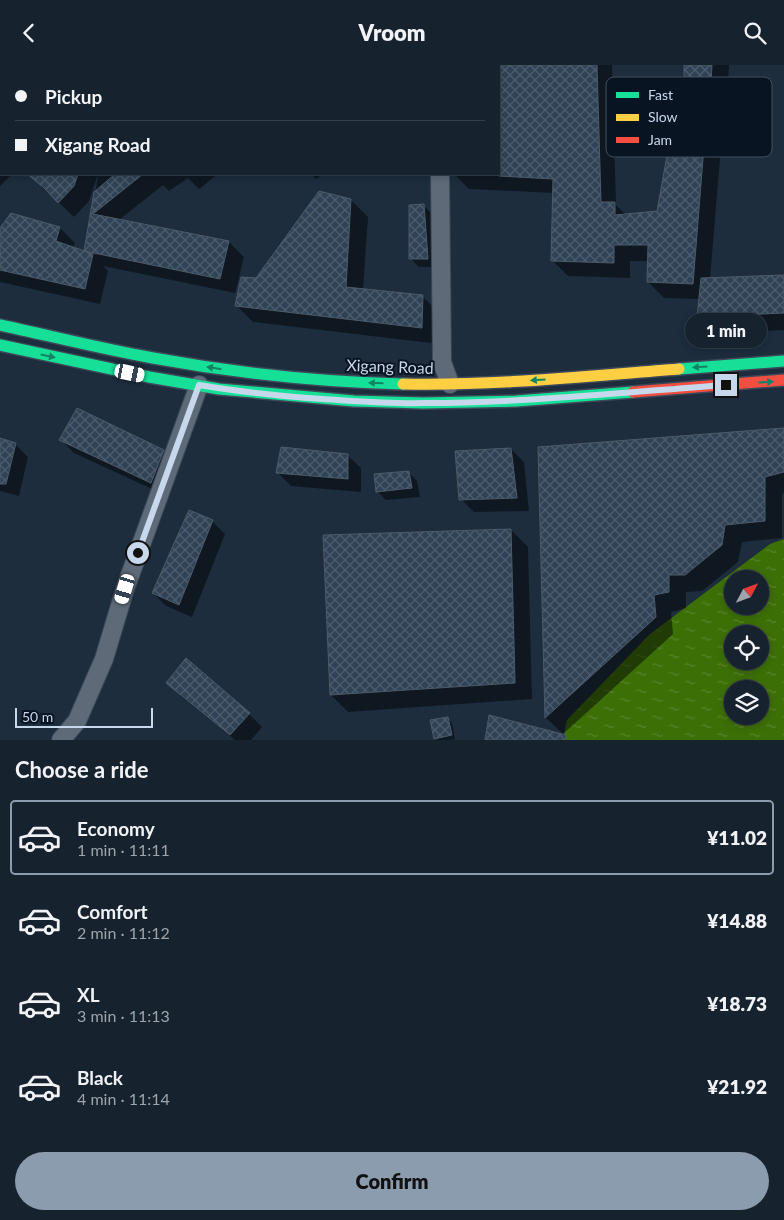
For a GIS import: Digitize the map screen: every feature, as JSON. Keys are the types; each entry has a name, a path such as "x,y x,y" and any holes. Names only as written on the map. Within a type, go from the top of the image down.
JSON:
{"main road":[{"name":"Xigang Road","path":"0,325 152,358 222,369 355,382 424,384 515,382 784,361"},
{"path":"0,345 149,377 219,389 354,401 423,403 516,401 784,380"}],"street":[{"path":"440,175 442,362 450,383"},
{"path":"62,740 76,721 104,659 125,589 199,385"}],"water":[{"path":"784,539 784,740 563,740 567,720 650,634 724,578 724,615 769,615 769,570 735,570 770,544"}],"building":[{"path":"500,65 597,65 601,202 615,202 615,215 657,211 667,157 703,157 693,284 647,282 648,245 614,245 614,263 551,261 553,179 499,176"},
{"path":"684,65 712,65 711,77 684,77"},
{"path":"28,175 78,175 74,186 58,203"},
{"path":"114,175 142,175 93,214 229,241 220,279 84,251 94,192"},
{"path":"319,191 351,199 346,287 423,295 422,328 235,306 241,277 256,278"},
{"path":"424,204 428,259 409,259 409,205"},
{"path":"11,213 60,227 56,241 93,254 85,289 0,270 0,228"},
{"path":"784,275 784,313 697,317 701,278"},
{"path":"77,408 164,450 151,483 59,440"},
{"path":"784,428 784,472 765,477 765,521 725,525 722,545 685,575 669,575 669,592 654,595 656,617 545,718 538,447"},
{"path":"0,438 16,443 6,484 0,484"},
{"path":"281,447 348,454 348,479 276,473"},
{"path":"511,448 517,498 459,500 455,451"},
{"path":"409,471 412,488 376,492 374,474"},
{"path":"189,510 213,520 179,605 152,593"},
{"path":"511,529 515,683 330,695 323,535"},
{"path":"186,658 250,713 230,735 166,683"},
{"path":"489,715 566,735 565,740 485,740"},
{"path":"448,717 452,735 434,739 430,720"}],"traffic: fast":[{"path":"0,325 96,347 215,368 309,379 403,384"},
{"path":"0,345 149,377 219,389 354,401 423,403 516,401 633,392"},
{"path":"679,369 784,361"}],"traffic: slow":[{"path":"403,384 506,382 679,369"}],"traffic: jam":[{"path":"633,392 784,380"}],"route":[{"path":"138,553 199,385 219,389 288,396 354,401 423,403 516,401 726,385"}]}
